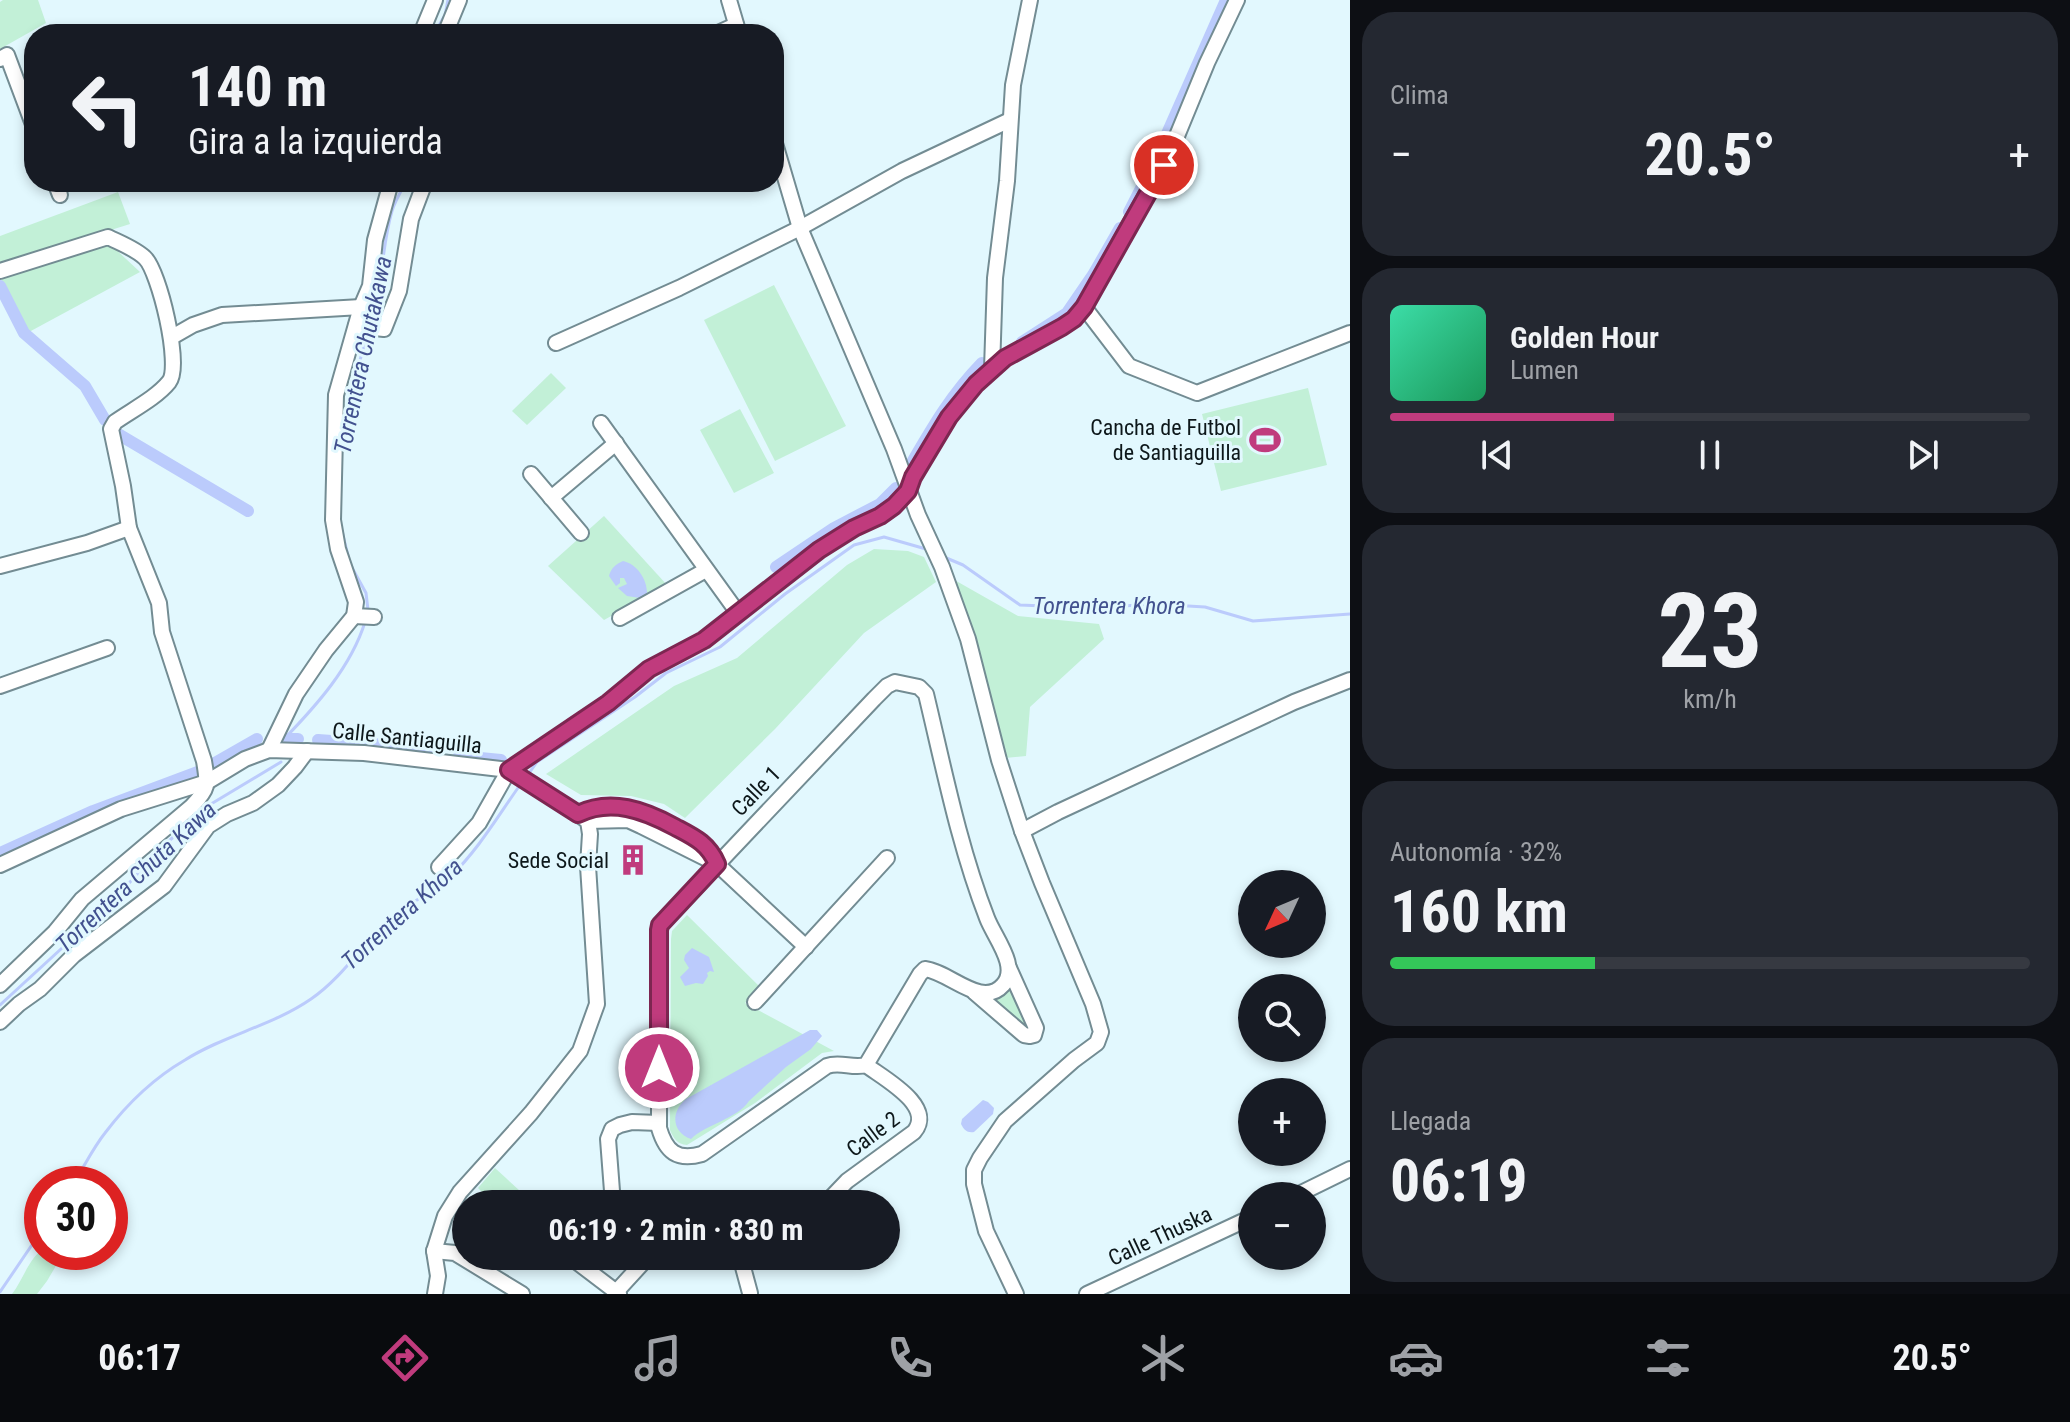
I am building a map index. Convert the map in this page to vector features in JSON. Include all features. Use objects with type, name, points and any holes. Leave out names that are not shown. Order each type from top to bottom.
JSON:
[{"type":"street","points":[[425,24],[435,0]]},
{"type":"street","points":[[449,24],[459,0]]},
{"type":"street","points":[[729,0],[736,24]]},
{"type":"street","points":[[992,369],[995,278],[1007,181],[1013,85],[1030,0]]},
{"type":"street","name":"Calle Santiaguilla","points":[[0,865],[121,809],[207,782],[245,759],[275,750],[364,753],[512,772],[608,703],[649,669],[704,640],[819,550],[894,506],[908,491],[913,477],[963,398],[992,369],[1018,350],[1074,319],[1084,307],[1172,148],[1237,0]]},
{"type":"street","points":[[0,59],[7,55],[24,100]]},
{"type":"street","points":[[556,343],[679,288],[800,228],[902,171],[1010,120]]},
{"type":"street","points":[[784,174],[800,228],[894,449],[908,491],[935,548],[968,639],[999,760],[1022,831],[1093,1004],[1101,1032],[1097,1043],[1005,1121],[974,1170],[974,1184],[986,1231],[1016,1294]]},
{"type":"street","points":[[275,750],[296,694],[326,650],[364,616],[338,549],[333,520],[336,395],[370,286],[375,240],[388,192]]},
{"type":"street","points":[[356,326],[384,329],[390,318],[399,291],[411,219],[421,192]]},
{"type":"street","points":[[0,271],[108,237],[147,259],[154,275],[172,337],[171,380],[115,422],[111,429],[129,528],[159,603],[162,632],[204,761],[207,782],[206,792],[192,806],[82,899],[55,932],[0,985]]},
{"type":"street","points":[[172,337],[193,325],[222,315],[361,307]]},
{"type":"street","points":[[1084,307],[1129,366],[1197,393],[1350,333]]},
{"type":"street","points":[[601,423],[738,613]]},
{"type":"street","points":[[551,498],[616,443]]},
{"type":"street","points":[[531,474],[581,533]]},
{"type":"street","points":[[0,566],[87,543],[129,528]]},
{"type":"street","points":[[620,618],[706,570]]},
{"type":"street","points":[[0,686],[107,648]]},
{"type":"street","points":[[1022,831],[1294,702],[1350,680]]},
{"type":"street","name":"Calle 1","points":[[895,682],[919,687],[926,694],[964,853],[1009,968],[1036,1028],[1034,1035],[1024,1035],[974,992],[942,973],[925,969],[866,1065],[835,1063],[827,1066],[702,1154],[678,1156],[662,1140],[659,1123],[660,925],[887,686],[895,682]]},
{"type":"street","points":[[0,1022],[74,955],[164,886],[208,826],[270,791],[295,767],[304,751]]},
{"type":"street","points":[[439,867],[479,823],[512,772],[583,817],[628,820],[679,836],[717,864],[806,947]]},
{"type":"street","points":[[435,1294],[438,1276],[434,1251],[445,1216],[460,1192],[531,1113],[580,1051],[597,1004],[588,866],[590,834],[583,817]]},
{"type":"street","points":[[755,1002],[887,858]]},
{"type":"street","points":[[974,992],[995,992],[1003,986],[1009,968]]},
{"type":"street","name":"Calle 2","points":[[838,1190],[914,1132],[921,1117],[904,1093],[866,1065]]},
{"type":"street","points":[[612,1190],[608,1139],[612,1129],[632,1122],[659,1123]]},
{"type":"street","points":[[1324,1182],[1350,1169]]},
{"type":"street","name":"Calle Thuska","points":[[1087,1294],[1238,1224]]},
{"type":"street","points":[[434,1251],[455,1253],[522,1294]]},
{"type":"street","points":[[587,1270],[615,1291]]},
{"type":"street","points":[[615,1291],[630,1270]]},
{"type":"street","points":[[615,1291],[635,1270]]},
{"type":"street","points":[[744,1270],[750,1293]]},
{"type":"green space","points":[[38,0],[46,23],[24,24],[24,35],[0,49],[0,2]]},
{"type":"green space","points":[[118,192],[130,224],[0,265],[0,236]]},
{"type":"green space","points":[[104,243],[111,245],[140,272],[29,332],[0,277]]},
{"type":"green space","points":[[774,285],[846,426],[775,461],[704,320]]},
{"type":"green space","points":[[551,373],[566,388],[527,425],[512,411]]},
{"type":"green space","name":"Cancha de Futbol de Santiaguilla","points":[[1308,388],[1327,465],[1221,491],[1202,414]]},
{"type":"green space","points":[[740,409],[774,473],[734,493],[700,430]]},
{"type":"green space","points":[[604,516],[667,585],[604,620],[548,566]]},
{"type":"green space","points":[[874,549],[908,551],[924,557],[936,582],[864,633],[775,729],[685,818],[664,804],[631,796],[581,795],[546,774],[674,686],[737,658],[847,565]]},
{"type":"green space","points":[[951,578],[1018,616],[1099,624],[1104,639],[1030,707],[1026,756],[1005,758],[975,633]]},
{"type":"green space","points":[[687,915],[760,987],[745,1003],[834,1051],[822,1053],[755,1103],[687,1145],[676,1140],[670,1130],[671,939],[672,931]]},
{"type":"green space","points":[[1011,979],[1028,1026],[1025,1029],[985,998]]},
{"type":"green space","points":[[495,1168],[519,1190],[480,1190],[478,1188]]},
{"type":"green space","points":[[26,1270],[53,1270],[37,1294],[12,1294]]},
{"type":"water","points":[[623,561],[633,565],[643,578],[647,593],[640,598],[627,596],[618,588],[627,584],[624,578],[620,578],[616,586],[609,576],[614,567]]},
{"type":"water","points":[[692,948],[709,957],[714,972],[707,973],[703,984],[685,986],[680,977],[689,968],[684,960]]},
{"type":"water","points":[[810,1030],[817,1030],[822,1036],[744,1107],[691,1139],[684,1136],[675,1121],[678,1109],[686,1099]]},
{"type":"water","points":[[983,1100],[994,1108],[993,1114],[974,1132],[968,1131],[961,1124],[962,1119]]},
{"type":"waterway","name":"Torrentera Chutakawa","points":[[440,24],[448,0]]},
{"type":"waterway","points":[[1129,212],[1155,161],[1226,0]]},
{"type":"waterway","name":"Torrentera Chutakawa","points":[[371,324],[388,225],[401,192]]},
{"type":"waterway","points":[[1022,342],[1067,313],[1120,228]]},
{"type":"waterway","points":[[0,286],[24,333],[85,386],[105,420]]},
{"type":"waterway","name":"Torrentera Chutakawa","points":[[342,444],[350,397],[368,331]]},
{"type":"waterway","points":[[907,471],[950,401],[982,363]]},
{"type":"waterway","points":[[118,434],[248,511]]},
{"type":"waterway","points":[[776,567],[834,528],[880,504],[896,488]]},
{"type":"waterway","name":"Torrentera Chutakawa","points":[[342,531],[350,564],[366,593],[368,610]]},
{"type":"waterway","name":"Torrentera Khora","points":[[527,776],[537,762],[666,673],[720,647],[785,594],[854,545],[884,537],[926,549]]},
{"type":"waterway","name":"Torrentera Khora","points":[[944,557],[963,565],[1020,605],[1092,608],[1154,604],[1205,607],[1253,621],[1350,614]]},
{"type":"waterway","name":"Torrentera Chutakawa","points":[[284,739],[342,670],[365,622]]},
{"type":"waterway","points":[[215,763],[257,739]]},
{"type":"waterway","name":"Torrentera Chutakawa","points":[[274,739],[298,739]]},
{"type":"waterway","points":[[318,740],[386,745],[438,754]]},
{"type":"waterway","points":[[459,756],[501,760]]},
{"type":"waterway","name":"Torrentera Chuta Kawa","points":[[0,1005],[110,904],[162,847],[211,804],[281,762]]},
{"type":"waterway","points":[[0,853],[93,811],[200,771]]},
{"type":"waterway","name":"Torrentera Khora","points":[[84,1166],[122,1112],[163,1075],[200,1051],[280,1016],[321,991],[390,919],[443,883],[461,866],[520,785]]},
{"type":"waterway","name":"Torrentera Khora","points":[[0,1292],[24,1257]]},
{"type":"place","name":"Cancha de Futbol de Santiaguilla","points":[[1265,440]]},
{"type":"place","name":"Sede Social","points":[[633,860]]},
{"type":"route","points":[[659,1068],[660,925],[717,864],[712,852],[695,837],[640,810],[606,806],[578,814],[509,770],[608,703],[649,669],[704,640],[819,550],[894,506],[908,491],[913,477],[949,417],[976,384],[1005,358],[1062,327],[1084,307],[1164,165]]}]
